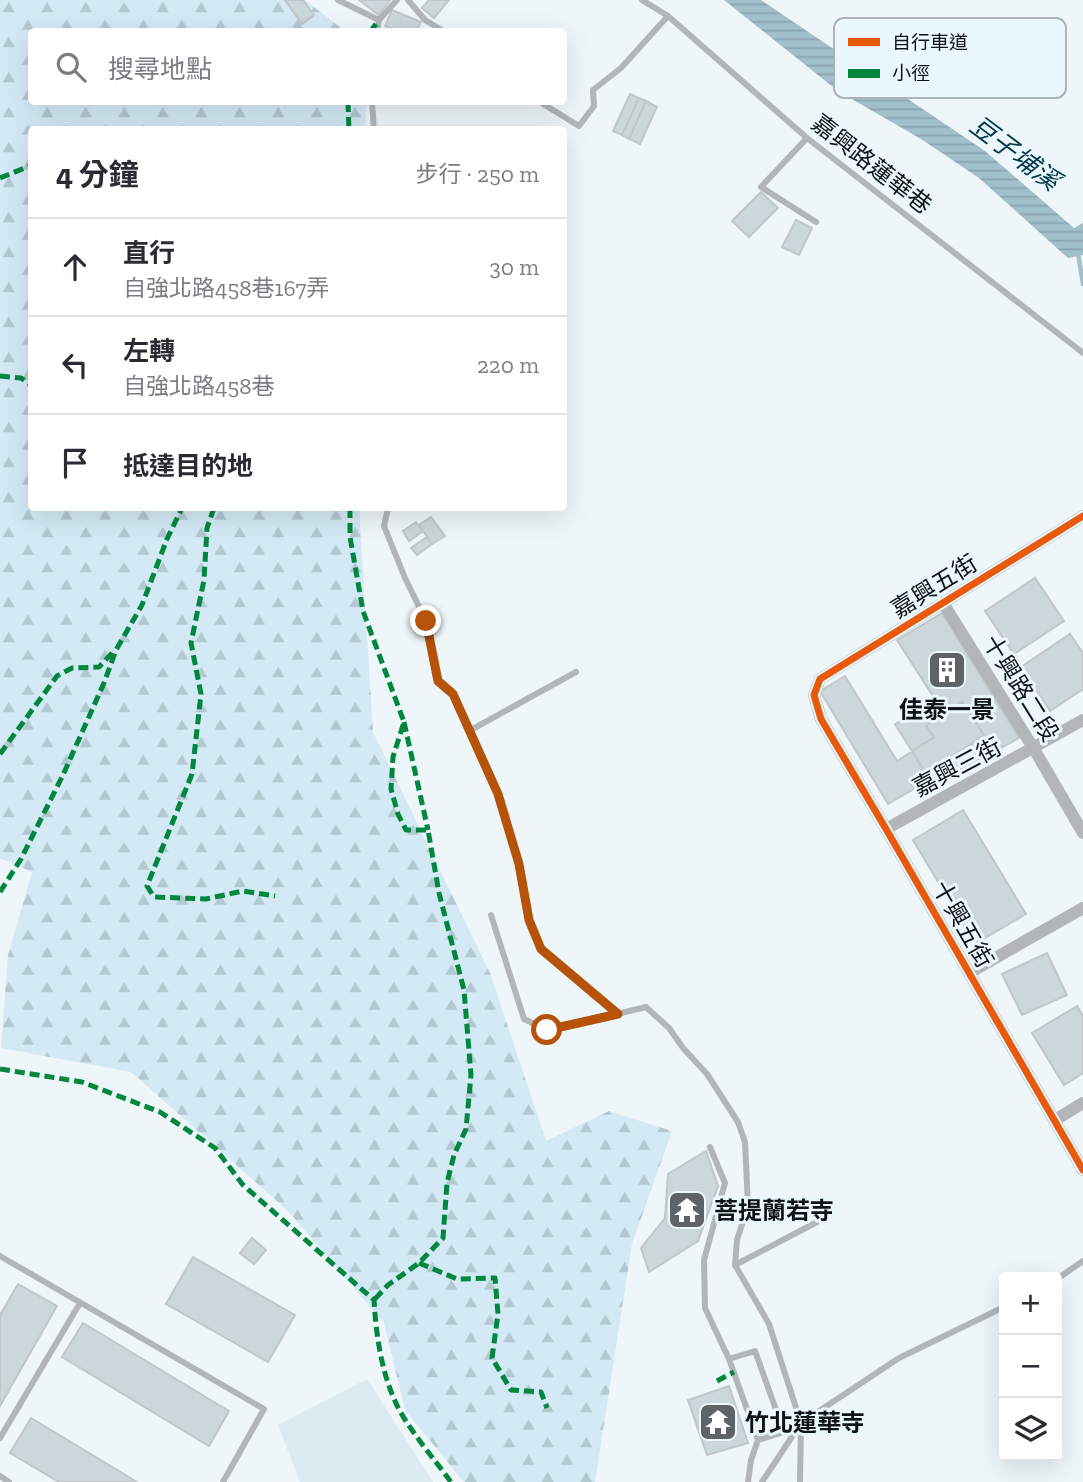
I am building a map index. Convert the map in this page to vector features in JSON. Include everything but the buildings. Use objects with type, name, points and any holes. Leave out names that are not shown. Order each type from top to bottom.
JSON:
[{"type":"street","name":"嘉興五街","points":[[814,695],[820,679],[1083,516]]},
{"type":"street","name":"十興路二段","points":[[943,603],[1083,833]]},
{"type":"street","name":"十興五街","points":[[814,695],[821,719],[1083,1170]]},
{"type":"street","name":"嘉興三街","points":[[887,829],[1083,720]]},
{"type":"street","points":[[969,973],[1083,908]]},
{"type":"street","points":[[1055,1120],[1083,1103]]},
{"type":"lane","points":[[338,0],[379,20]]},
{"type":"lane","points":[[378,28],[379,20],[397,0]]},
{"type":"lane","points":[[408,0],[425,20],[438,28]]},
{"type":"lane","name":"嘉興路蓮華巷","points":[[642,0],[668,16],[807,138],[1083,353]]},
{"type":"lane","points":[[545,105],[579,126],[594,106],[593,89],[621,68],[668,16]]},
{"type":"lane","points":[[372,105],[374,126]]},
{"type":"lane","points":[[807,138],[761,187],[816,222]]},
{"type":"lane","points":[[387,511],[384,526],[405,579],[426,621],[438,681],[453,694],[498,794],[519,864],[529,920],[541,949],[618,1014]]},
{"type":"lane","points":[[469,731],[576,672]]},
{"type":"lane","points":[[491,915],[524,1019],[547,1030],[646,1007],[669,1028],[707,1074],[738,1122],[745,1142],[748,1206],[737,1240],[735,1265],[769,1324],[801,1423],[800,1482]]},
{"type":"lane","points":[[710,1147],[725,1183],[704,1260],[705,1308],[729,1359],[758,1440],[751,1460],[748,1482]]},
{"type":"lane","points":[[735,1265],[819,1221]]},
{"type":"lane","points":[[0,1256],[264,1409],[223,1482]]},
{"type":"lane","points":[[1062,1276],[1083,1261]]},
{"type":"lane","points":[[0,1438],[80,1303]]},
{"type":"lane","points":[[762,1482],[801,1423],[899,1357],[999,1309]]},
{"type":"lane","points":[[729,1359],[755,1351],[780,1420],[784,1432],[758,1440]]},
{"type":"lane","points":[[0,1476],[9,1482]]},
{"type":"shaded area","name":"豆子埔溪","points":[[724,0],[761,0],[834,49],[834,88]]},
{"type":"shaded area","name":"豆子埔溪","points":[[850,98],[906,98],[985,151],[1074,228],[1083,223],[1083,255],[1068,258],[979,178],[921,139]]},
{"type":"shaded area","points":[[367,1379],[433,1482],[300,1482],[278,1425]]},
{"type":"green space","points":[[0,0],[305,0],[341,28],[28,28],[28,105],[366,105],[365,126],[28,126],[28,511],[359,511],[373,732],[490,973],[546,1141],[609,1111],[672,1131],[632,1244],[595,1482],[464,1482],[405,1410],[384,1323],[287,1210],[131,1072],[1,1048],[8,955],[32,872],[0,858]]},
{"type":"waterway","points":[[1078,253],[1083,284]]},
{"type":"marked path","points":[[373,28],[379,20]]},
{"type":"marked path","points":[[348,105],[349,126]]},
{"type":"marked path","points":[[0,178],[28,167]]},
{"type":"marked path","points":[[0,376],[21,378],[28,383]]},
{"type":"marked path","points":[[0,892],[21,859],[63,775],[116,650],[142,605],[181,511]]},
{"type":"marked path","points":[[213,511],[207,528],[204,580],[191,643],[201,694],[192,774],[147,886],[154,897],[206,899],[243,891],[275,896]]},
{"type":"marked path","points":[[350,511],[350,537],[363,611],[404,722],[393,757],[391,789],[406,830],[428,830],[439,893],[464,990],[471,1075],[466,1129],[454,1155],[447,1183],[443,1238],[419,1263],[388,1285],[374,1300]]},
{"type":"marked path","points":[[0,754],[57,676],[72,668],[99,667],[113,652]]},
{"type":"marked path","points":[[404,722],[428,830]]},
{"type":"marked path","points":[[0,1069],[82,1082],[160,1112],[215,1148],[243,1185],[374,1300],[380,1352],[395,1401],[413,1431],[451,1482]]},
{"type":"marked path","points":[[419,1263],[457,1279],[495,1278],[498,1314],[492,1358],[511,1390],[541,1392],[547,1408]]},
{"type":"marked path","points":[[717,1381],[734,1372]]},
{"type":"cycle path","points":[[1083,516],[820,679],[814,695],[821,719],[1083,1170]]},
{"type":"place","name":"佳泰一景","points":[[947,670]]},
{"type":"place","name":"菩提蘭若寺","points":[[687,1210]]},
{"type":"place","name":"竹北蓮華寺","points":[[718,1422]]},
{"type":"route","points":[[426,621],[438,681],[453,694],[498,794],[519,864],[529,920],[541,949],[618,1014],[547,1030]]}]
